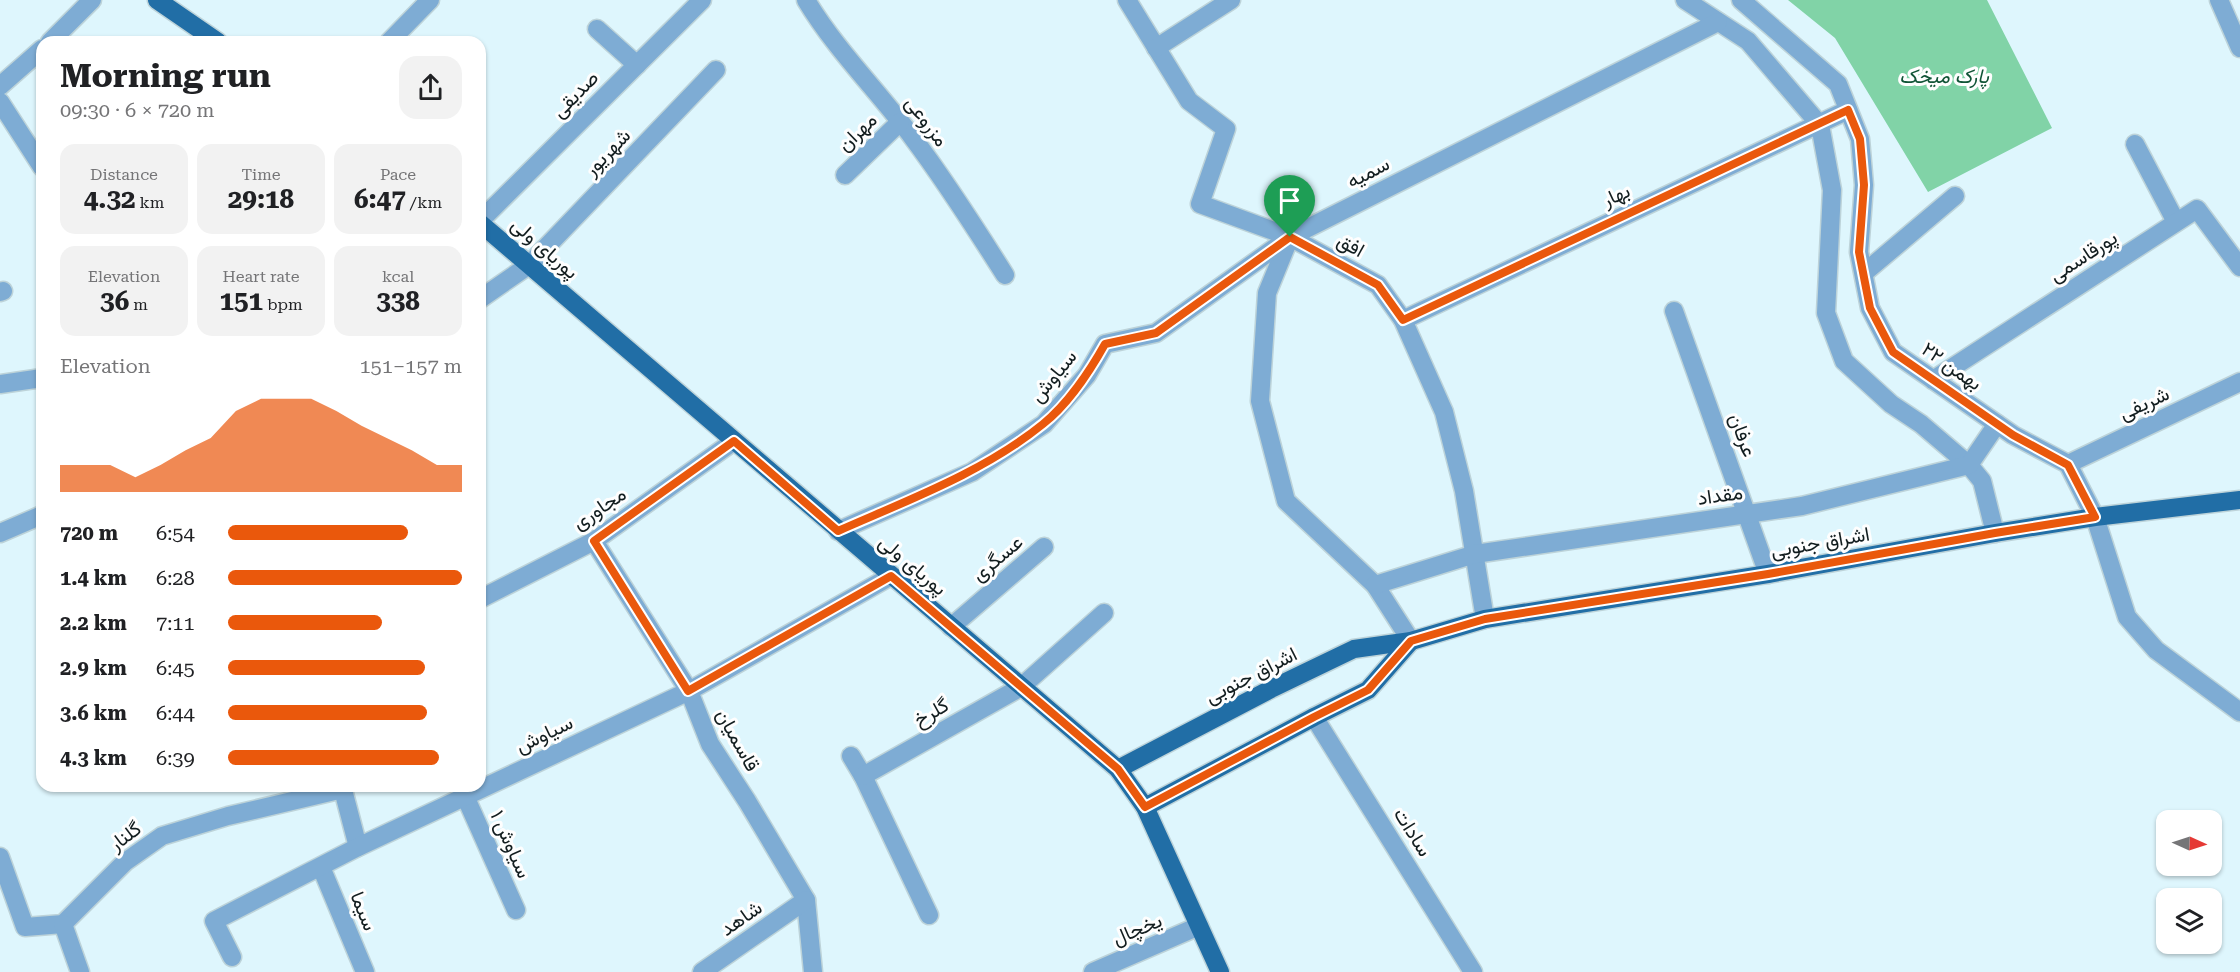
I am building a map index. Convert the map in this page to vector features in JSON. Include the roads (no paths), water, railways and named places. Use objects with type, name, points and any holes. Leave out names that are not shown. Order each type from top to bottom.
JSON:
[{"type":"main road","points":[[158,0],[209,36]]},
{"type":"main road","name":"پوریای ولی","points":[[486,227],[1118,769],[1145,807],[1220,972]]},
{"type":"main road","name":"اشراق جنوبی","points":[[1118,769],[1270,689],[1354,649],[1411,641],[1485,619],[1768,574],[1995,533],[2095,517],[2240,500]]},
{"type":"main road","points":[[1145,807],[1368,690],[1411,641]]},
{"type":"street","points":[[56,36],[92,0]]},
{"type":"street","points":[[395,36],[430,0]]},
{"type":"street","name":"صدیقی","points":[[486,216],[702,0]]},
{"type":"street","name":"مزروعی","points":[[806,0],[823,29],[900,122],[977,231],[1005,275]]},
{"type":"street","name":"افق","points":[[1127,0],[1189,101],[1226,129],[1200,204],[1290,237],[1378,285],[1403,320],[1444,412],[1464,491],[1485,619]]},
{"type":"street","points":[[1156,48],[1231,0]]},
{"type":"street","points":[[1685,0],[1748,41],[1820,125],[1832,190],[1826,313],[1844,361],[1891,404],[1921,424],[1969,465],[1982,481],[1995,533]]},
{"type":"street","name":"۲۲ بهمن","points":[[1741,0],[1838,84],[1860,139],[1864,185],[1859,252],[1870,308],[1893,352],[1997,424],[2068,465]]},
{"type":"street","points":[[2219,0],[2240,48]]},
{"type":"street","name":"سمیه","points":[[1290,237],[1718,22]]},
{"type":"street","points":[[597,29],[637,65]]},
{"type":"street","points":[[0,86],[36,54]]},
{"type":"street","name":"شهریور","points":[[486,295],[529,265],[716,70]]},
{"type":"street","points":[[0,102],[36,158]]},
{"type":"street","name":"بهار","points":[[1403,320],[1848,110]]},
{"type":"street","name":"مهران","points":[[845,175],[900,122]]},
{"type":"street","points":[[2135,144],[2176,222]]},
{"type":"street","points":[[1864,273],[1955,196]]},
{"type":"street","name":"پورقاسمی","points":[[1933,380],[2197,209],[2240,267]]},
{"type":"street","points":[[1290,237],[1268,292],[1260,402],[1286,501],[1375,585],[1411,641]]},
{"type":"street","name":"سیاوش","points":[[838,531],[972,472],[1044,424],[1087,375],[1105,344],[1156,333],[1290,237]]},
{"type":"street","name":"عرفان","points":[[1674,311],[1768,574]]},
{"type":"street","points":[[0,384],[36,379]]},
{"type":"street","name":"شریفی","points":[[2068,465],[2240,382]]},
{"type":"street","points":[[1969,465],[1997,424]]},
{"type":"street","name":"مجاوری","points":[[486,597],[594,541],[734,441]]},
{"type":"street","name":"مقداد","points":[[1375,585],[1474,554],[1802,506],[1969,465]]},
{"type":"street","points":[[2068,465],[2095,517],[2127,617],[2156,650],[2240,712]]},
{"type":"street","points":[[0,534],[36,518]]},
{"type":"street","name":"قاسمیان","points":[[594,541],[688,691],[710,744],[806,900],[813,972]]},
{"type":"street","name":"عسگری","points":[[951,627],[1044,547]]},
{"type":"street","name":"سیاوش","points":[[486,786],[688,691],[891,576]]},
{"type":"street","name":"گلرخ","points":[[863,776],[1021,687],[1104,612]]},
{"type":"street","name":"سادات","points":[[1314,717],[1473,972]]},
{"type":"street","points":[[851,756],[863,776],[929,915]]},
{"type":"street","name":"گلنار","points":[[63,924],[125,862],[162,836],[228,816],[326,792]]},
{"type":"street","points":[[343,792],[358,847]]},
{"type":"street","name":"سیاوش","points":[[232,957],[214,921],[358,847],[473,792]]},
{"type":"street","name":"سیاوش ۱","points":[[465,796],[516,910]]},
{"type":"street","points":[[0,857],[25,927],[63,924],[80,972]]},
{"type":"street","name":"سیما","points":[[321,867],[364,972]]},
{"type":"street","name":"شاهد","points":[[702,972],[806,900]]},
{"type":"street","name":"یخچال","points":[[1093,972],[1199,926]]},
{"type":"park label","name":"پارک میخک","points":[[1944,76]]}]
